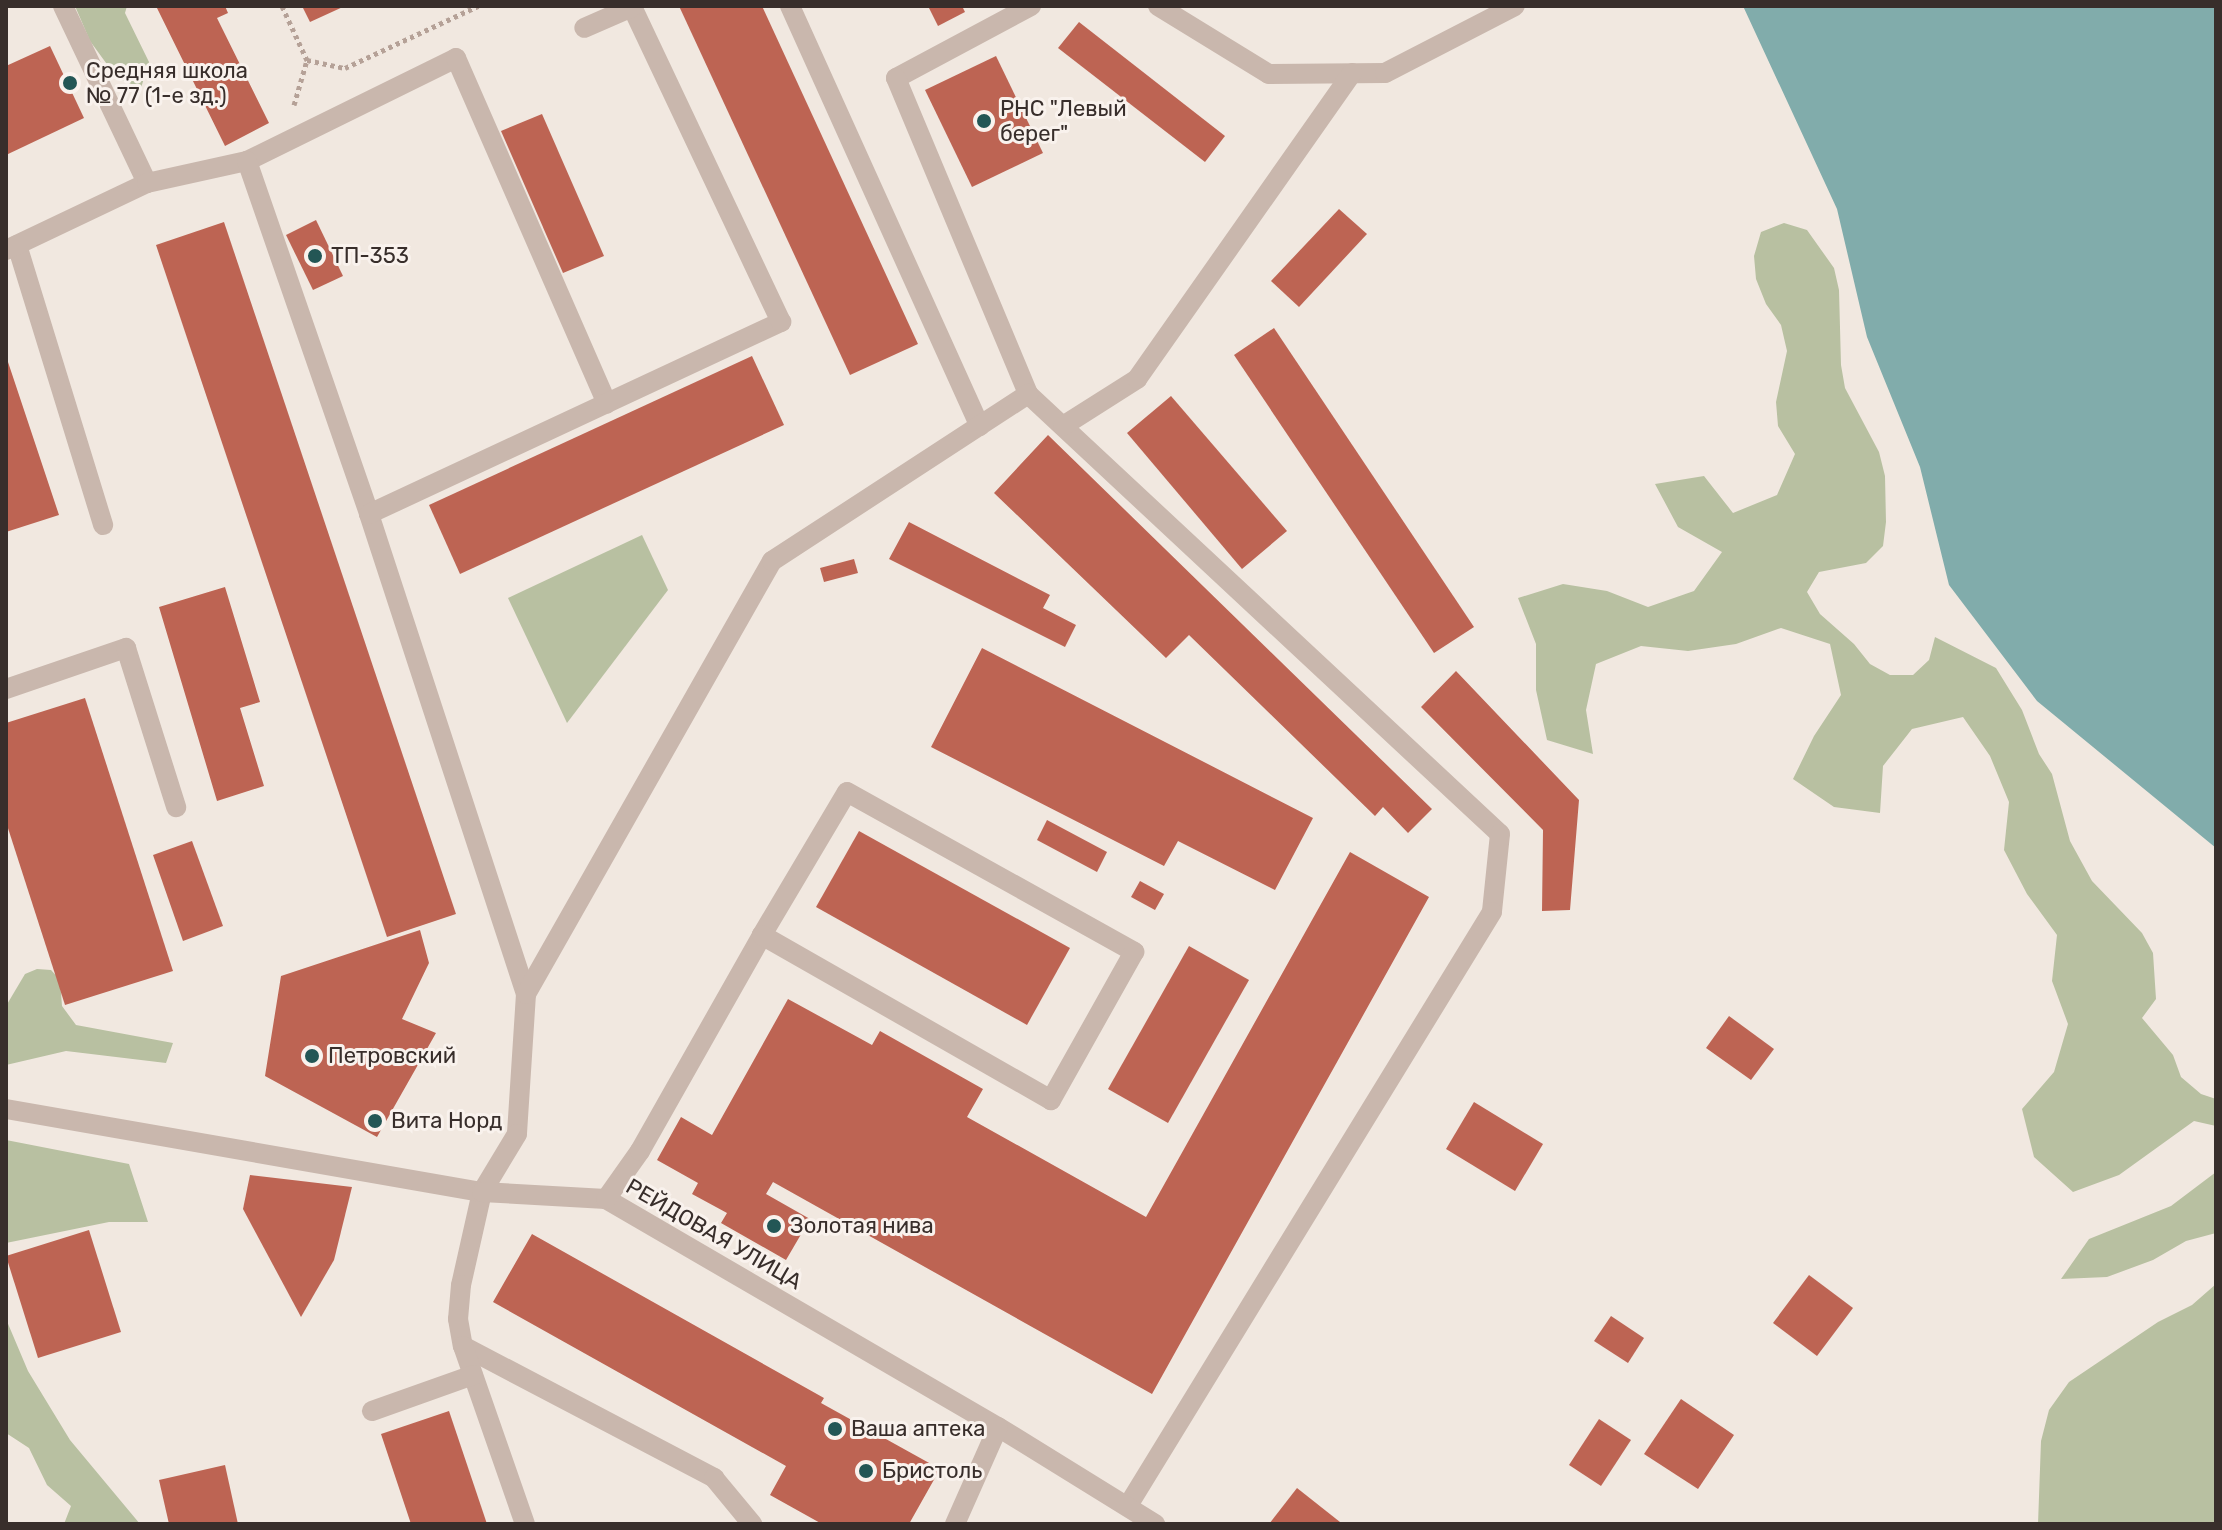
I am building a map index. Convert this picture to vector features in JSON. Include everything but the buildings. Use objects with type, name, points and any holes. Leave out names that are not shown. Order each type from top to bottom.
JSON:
[{"type":"street","points":[[63,6],[147,183]]},
{"type":"street","points":[[790,6],[980,426]]},
{"type":"street","points":[[1031,6],[896,78],[1028,394],[1500,834],[1492,912],[1129,1504]]},
{"type":"street","points":[[1158,6],[1269,74],[1385,73],[1515,6]]},
{"type":"street","points":[[369,514],[781,322],[632,7],[584,28]]},
{"type":"street","points":[[103,525],[11,248],[147,183],[247,161],[456,58],[607,403]]},
{"type":"street","points":[[1063,426],[1137,379],[1352,73]]},
{"type":"street","points":[[247,161],[369,514],[526,994],[517,1134],[482,1192],[461,1285],[458,1319],[463,1346],[525,1524]]},
{"type":"street","points":[[526,994],[772,561],[1028,394]]},
{"type":"street","points":[[6,689],[126,648],[176,807]]},
{"type":"street","points":[[606,1199],[640,1151],[762,935],[847,792],[1134,952],[1051,1100],[762,935]]},
{"type":"street","name":"РЕЙДОВАЯ УЛИЦА","points":[[6,1109],[482,1192],[606,1199],[1129,1504],[1155,1524]]},
{"type":"street","points":[[463,1346],[714,1478],[752,1524]]},
{"type":"street","points":[[372,1411],[473,1375]]},
{"type":"street","points":[[955,1524],[998,1427]]},
{"type":"path","points":[[282,6],[307,60],[345,68],[478,6]]},
{"type":"green space","points":[[75,6],[127,6],[125,13],[149,62],[141,88],[117,78],[90,41]]},
{"type":"green space","points":[[1784,223],[1807,230],[1834,268],[1839,290],[1841,365],[1845,388],[1879,452],[1885,476],[1883,546],[1866,563],[1819,572],[1807,592],[1820,614],[1854,644],[1870,664],[1890,675],[1913,675],[1929,660],[1935,637],[1996,668],[2022,710],[2039,754],[2052,774],[2070,841],[2092,881],[2142,933],[2153,953],[2156,999],[2142,1018],[2173,1055],[2181,1077],[2201,1094],[2216,1099],[2216,1126],[2194,1121],[2119,1175],[2073,1192],[2034,1157],[2022,1109],[2054,1072],[2068,1024],[2052,981],[2057,935],[2027,894],[2004,850],[2009,802],[1990,756],[1963,717],[1912,729],[1883,766],[1880,813],[1834,807],[1793,779],[1814,736],[1841,695],[1830,644],[1781,628],[1736,644],[1688,651],[1641,646],[1596,664],[1586,710],[1593,754],[1547,740],[1536,690],[1536,644],[1518,598],[1563,584],[1607,591],[1648,607],[1694,591],[1722,552],[1678,527],[1655,484],[1704,476],[1733,513],[1777,495],[1795,454],[1778,426],[1776,402],[1787,351],[1781,325],[1766,304],[1756,279],[1754,256],[1761,232]]},
{"type":"green space","points":[[642,535],[668,590],[567,723],[508,598]]},
{"type":"green space","points":[[37,969],[51,970],[60,980],[62,1006],[76,1025],[173,1043],[166,1063],[66,1051],[6,1065],[6,1006],[25,974]]},
{"type":"green space","points":[[6,1140],[129,1164],[148,1222],[109,1222],[6,1243]]},
{"type":"green space","points":[[2216,1172],[2216,1233],[2186,1241],[2153,1260],[2107,1277],[2061,1279],[2089,1239],[2171,1206]]},
{"type":"green space","points":[[2216,1284],[2216,1524],[2038,1524],[2041,1441],[2049,1410],[2069,1382],[2158,1322],[2192,1305]]},
{"type":"green space","points":[[6,1319],[28,1371],[70,1440],[140,1524],[64,1524],[71,1506],[47,1485],[29,1448],[6,1433]]},
{"type":"water","points":[[1743,6],[2216,6],[2216,848],[2037,701],[1949,585],[1920,467],[1867,337],[1837,209]]},
{"type":"place","name":"Средняя школа № 77 (1-е зд.)","points":[[70,83]]},
{"type":"place","name":"РНС \"Левый берег\"","points":[[984,121]]},
{"type":"place","name":"ТП-353","points":[[315,256]]},
{"type":"place","name":"Петровский","points":[[312,1056]]},
{"type":"place","name":"Вита Норд","points":[[375,1121]]},
{"type":"place","name":"Золотая нива","points":[[774,1226]]},
{"type":"place","name":"Ваша аптека","points":[[835,1429]]},
{"type":"place","name":"Бристоль","points":[[866,1471]]}]
